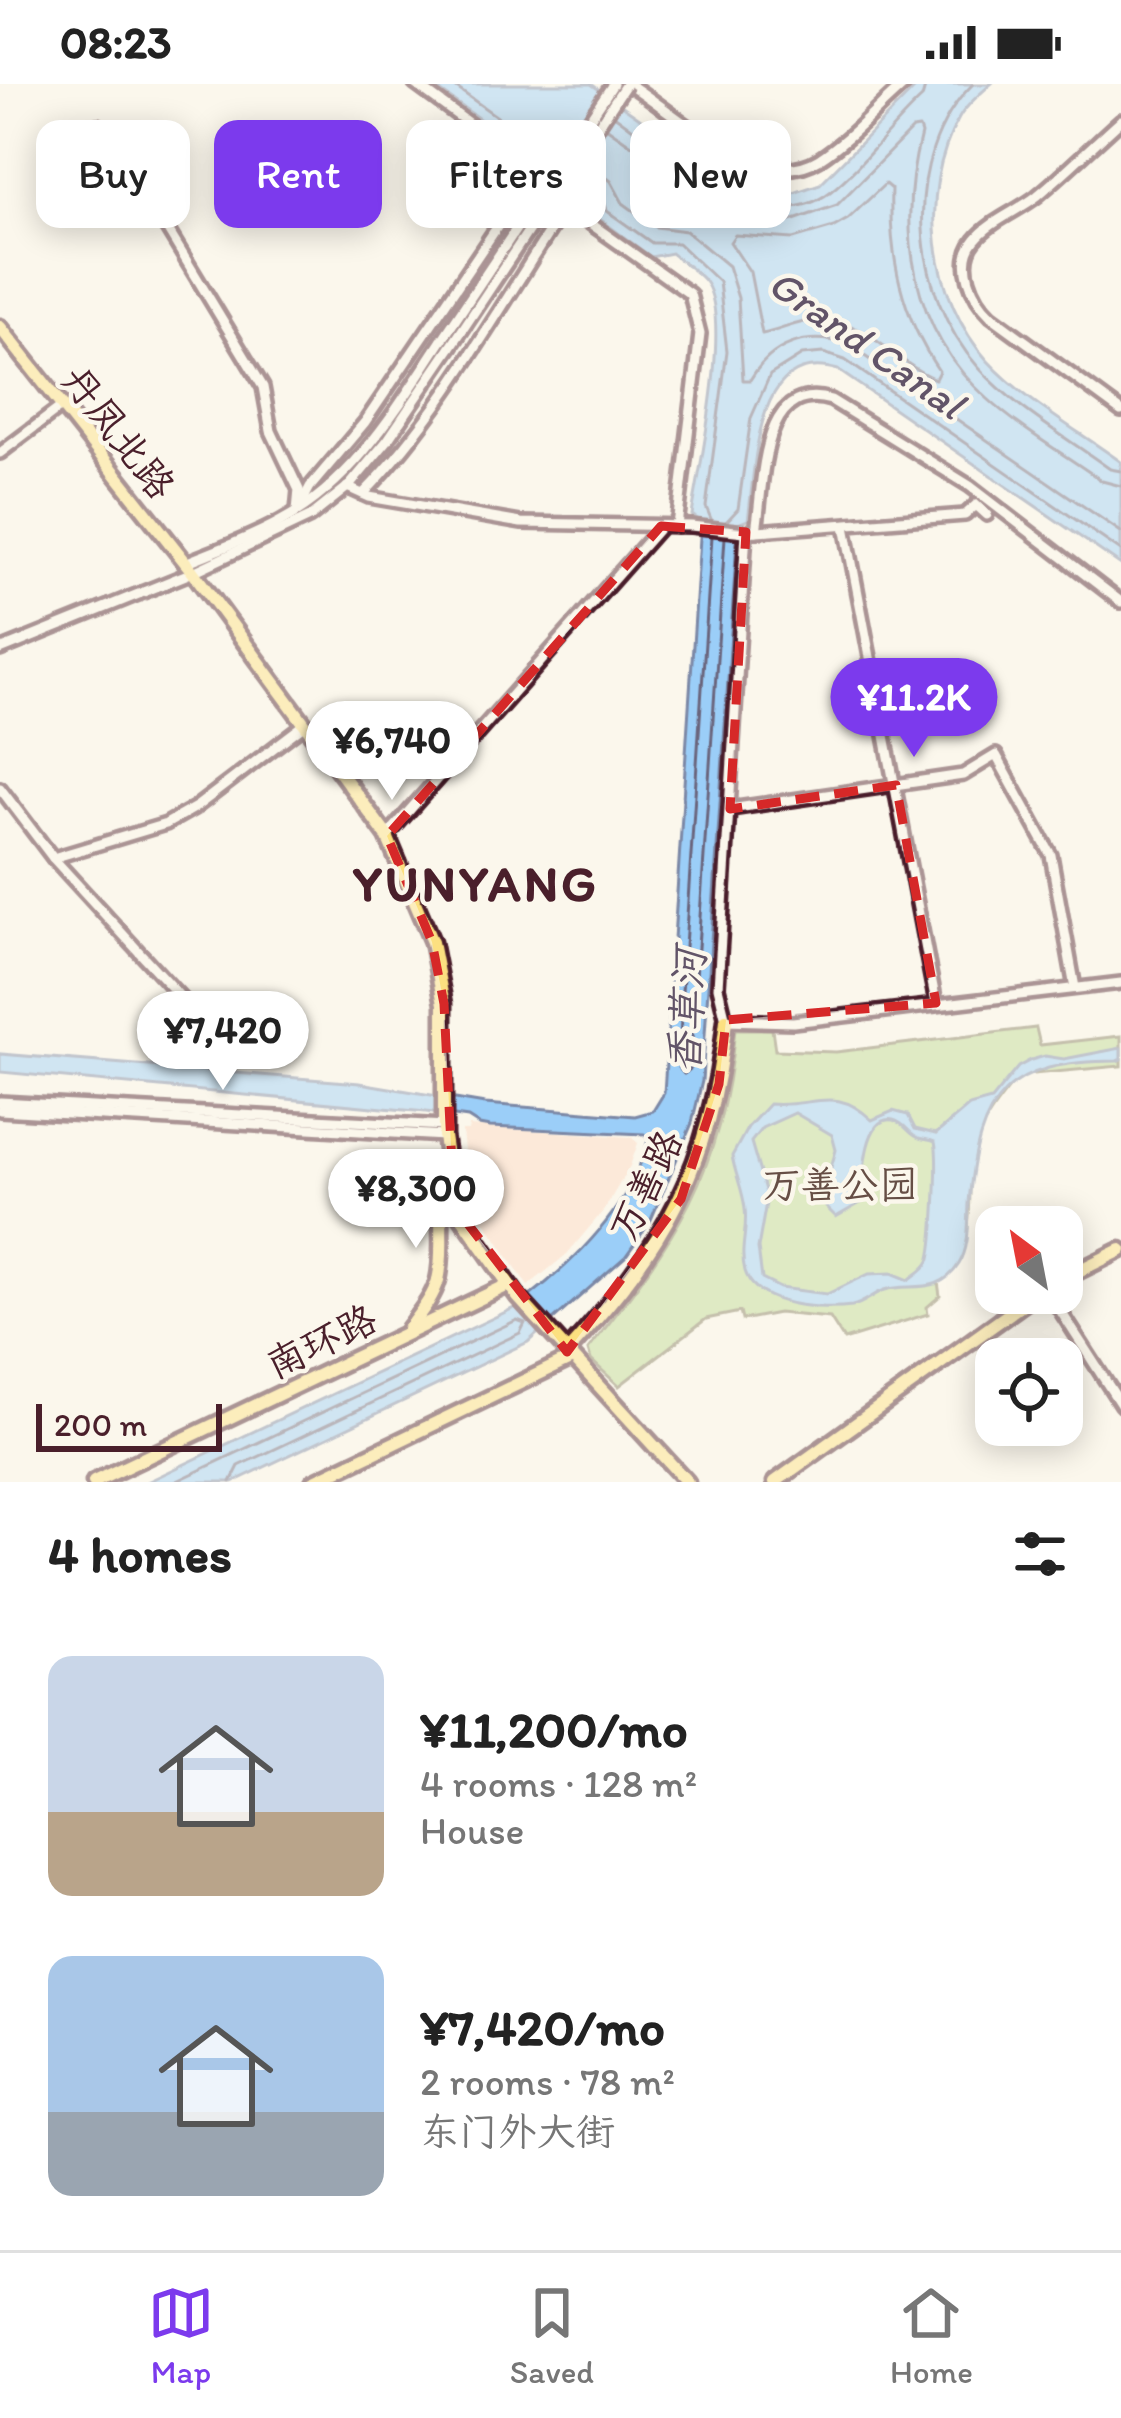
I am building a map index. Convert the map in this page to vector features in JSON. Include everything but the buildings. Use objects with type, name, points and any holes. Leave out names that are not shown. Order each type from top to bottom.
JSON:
[{"type":"main road","name":"丹凤北路","points":[[0,327],[189,567],[387,836],[432,942],[444,1004],[449,1184]]},
{"type":"main road","name":"万善路","points":[[313,1482],[569,1355],[660,1240],[681,1199],[719,1084],[726,1021]]},
{"type":"main road","points":[[449,1184],[454,1205],[508,1285],[686,1482]]},
{"type":"main road","points":[[404,1334],[428,1302],[438,1278],[441,1202],[449,1184]]},
{"type":"main road","points":[[1083,1269],[1121,1250]]},
{"type":"main road","name":"南环路","points":[[96,1482],[508,1285]]},
{"type":"main road","points":[[775,1482],[1009,1314]]},
{"type":"street","points":[[415,84],[464,120]]},
{"type":"street","points":[[0,650],[310,517],[347,487],[387,441],[614,84]]},
{"type":"street","points":[[189,567],[297,511],[370,446],[627,84],[728,152],[768,170],[790,171],[821,158],[905,84]]},
{"type":"street","points":[[1121,120],[1038,195],[974,240],[968,276],[976,301],[991,316],[1121,411]]},
{"type":"street","points":[[167,228],[263,387],[271,431],[299,490],[297,511]]},
{"type":"street","points":[[297,511],[365,422],[496,228]]},
{"type":"street","points":[[363,494],[424,419],[551,228]]},
{"type":"street","points":[[600,228],[690,294],[697,312],[700,334],[677,526]]},
{"type":"street","points":[[1121,602],[970,486],[831,400],[817,395],[795,400],[776,417],[749,531],[718,987],[726,1021],[794,1022],[1121,983]]},
{"type":"street","points":[[0,453],[61,407]]},
{"type":"street","points":[[299,490],[352,465]]},
{"type":"street","points":[[347,487],[521,524],[749,531],[964,515],[976,505],[987,515]]},
{"type":"street","points":[[387,836],[661,526]]},
{"type":"street","points":[[845,526],[936,1003]]},
{"type":"street","points":[[53,858],[166,824],[196,807],[304,724]]},
{"type":"street","points":[[730,809],[963,775],[996,755],[1052,856],[1075,988]]},
{"type":"street","points":[[0,788],[53,858],[208,1027],[214,1056]]},
{"type":"street","points":[[0,1106],[444,1126]]},
{"type":"street","points":[[1062,1314],[1121,1405]]},
{"type":"highlighted area","points":[[661,526],[746,532],[730,809],[896,785],[936,1003],[726,1020],[719,1084],[681,1199],[567,1352],[454,1206],[444,1004],[432,942],[387,836]]},
{"type":"shaded area","points":[[469,1126],[631,1137],[638,1143],[604,1210],[567,1254],[528,1286],[469,1198],[462,1131]]},
{"type":"green space","name":"万善公园","points":[[1036,1028],[1040,1045],[1121,1036],[1121,1066],[1022,1075],[1003,1095],[977,1139],[972,1158],[962,1252],[938,1282],[940,1296],[927,1307],[928,1314],[844,1340],[830,1318],[778,1313],[742,1320],[740,1312],[706,1319],[619,1386],[591,1360],[588,1350],[647,1273],[690,1202],[719,1125],[735,1029],[772,1029],[775,1050],[836,1052]]},
{"type":"water","points":[[430,84],[591,84],[643,120],[630,120],[630,228],[791,228],[791,194],[820,184],[919,84],[991,84],[959,118],[938,178],[936,244],[943,276],[969,336],[988,361],[1035,402],[1121,462],[1121,565],[838,370],[810,367],[790,375],[764,415],[748,520],[738,524],[702,1081],[692,1123],[650,1222],[625,1257],[528,1342],[233,1482],[147,1482],[514,1308],[576,1256],[612,1214],[648,1140],[644,1134],[490,1127],[468,1118],[426,1112],[0,1072],[0,1054],[360,1083],[485,1104],[635,1116],[653,1111],[664,1093],[701,522],[692,515],[715,361],[713,302],[706,283],[671,253],[651,257],[606,224],[606,120],[481,120]]},
{"type":"water","points":[[1121,1048],[1117,1061],[1049,1068],[1024,1077],[1005,1092],[980,1135],[965,1250],[942,1281],[885,1290],[856,1305],[840,1307],[776,1299],[752,1283],[743,1263],[745,1209],[732,1156],[748,1127],[769,1104],[835,1100],[872,1120],[893,1111],[908,1115],[915,1129],[936,1134],[969,1106],[991,1100],[1018,1067],[1045,1056],[1064,1059]],"holes":[[[795,1113],[832,1135],[836,1150],[825,1188],[826,1207],[836,1217],[862,1202],[870,1138],[883,1121],[897,1121],[917,1137],[935,1142],[931,1253],[925,1267],[909,1280],[892,1273],[869,1274],[827,1294],[780,1288],[762,1279],[758,1248],[767,1197],[751,1142],[762,1128]]]},
{"type":"district","name":"YUNYANG","points":[[476,883]]},
{"type":"water label","name":"Grand Canal","points":[[867,343]]},
{"type":"water label","name":"香草河","points":[[686,1011]]}]
